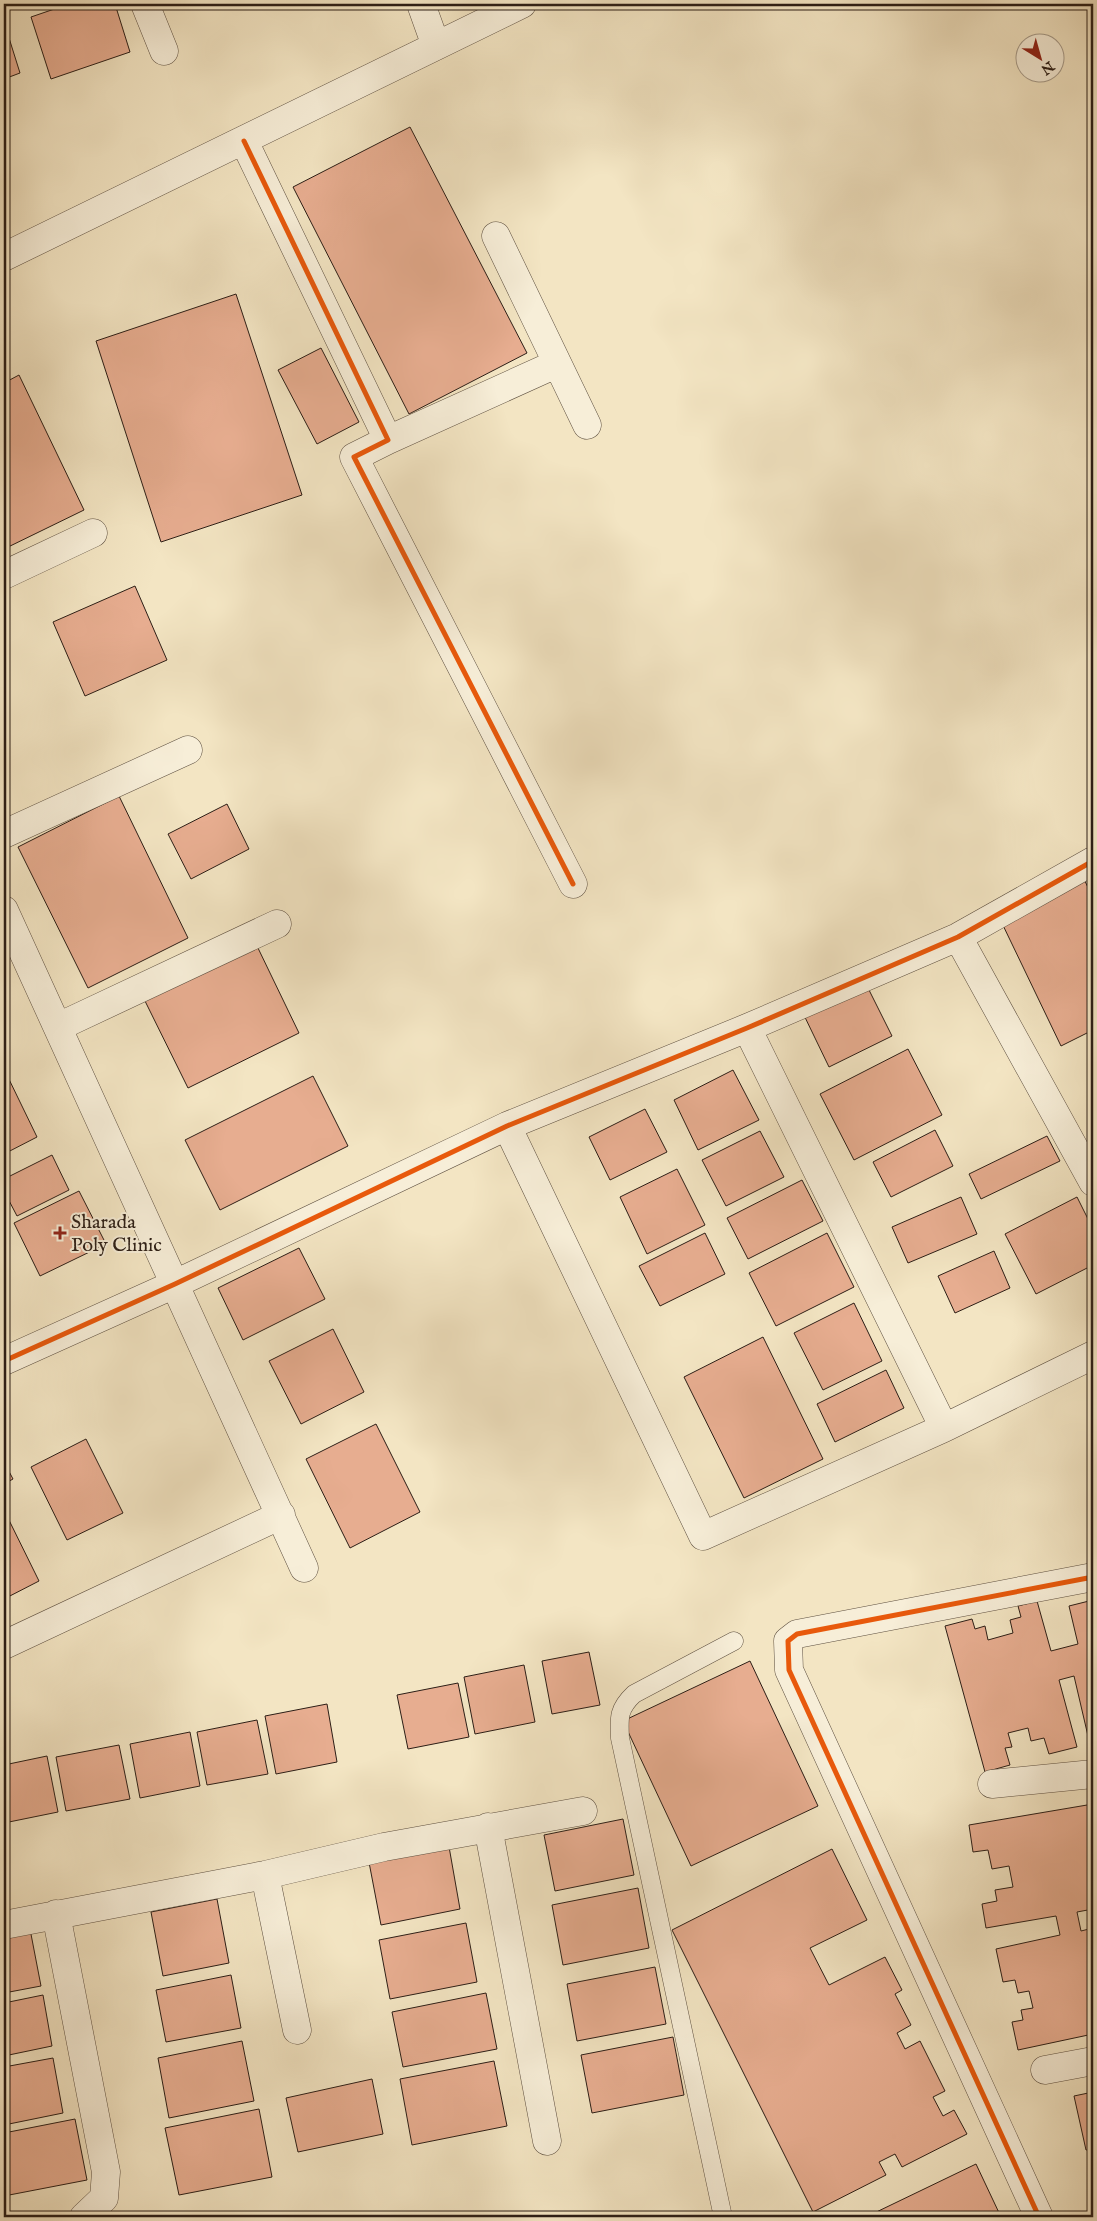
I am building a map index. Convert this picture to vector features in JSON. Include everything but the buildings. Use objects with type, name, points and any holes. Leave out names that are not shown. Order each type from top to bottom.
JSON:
[{"type":"street","points":[[146,4],[164,51]]},
{"type":"street","points":[[421,4],[436,46]]},
{"type":"street","points":[[4,257],[522,4]]},
{"type":"street","points":[[244,141],[388,440]]},
{"type":"street","points":[[496,236],[587,425]]},
{"type":"street","points":[[556,364],[354,457],[572,884]]},
{"type":"street","points":[[4,575],[93,533]]},
{"type":"street","points":[[4,834],[188,750]]},
{"type":"street","points":[[4,1361],[175,1284],[507,1126],[747,1028],[958,937],[1093,861]]},
{"type":"street","points":[[4,910],[304,1568]]},
{"type":"street","points":[[58,1027],[277,924]]},
{"type":"street","points":[[958,937],[1093,1182]]},
{"type":"street","points":[[747,1028],[944,1428]]},
{"type":"street","points":[[507,1126],[703,1536],[944,1428],[1093,1355]]},
{"type":"street","points":[[4,1646],[281,1516]]},
{"type":"street","points":[[1039,2217],[789,1670],[788,1641],[797,1634],[1093,1577]]},
{"type":"street","points":[[992,1784],[1093,1774]]},
{"type":"street","points":[[4,1925],[265,1875],[384,1847],[583,1811]]},
{"type":"street","points":[[488,1827],[548,2141]]},
{"type":"street","points":[[265,1875],[297,2030]]},
{"type":"street","points":[[56,1914],[106,2172],[104,2198],[84,2217]]},
{"type":"street","points":[[1045,2070],[1093,2061]]},
{"type":"lane","points":[[723,2217],[620,1738],[619,1718],[624,1703],[634,1694],[734,1641]]},
{"type":"cycle path","points":[[244,141],[388,440],[354,457],[573,884]]},
{"type":"cycle path","points":[[4,1361],[175,1284],[507,1126],[747,1028],[958,937],[1093,861]]},
{"type":"cycle path","points":[[1039,2217],[789,1670],[788,1641],[797,1634],[1093,1577]]},
{"type":"place","name":"Sharada Poly Clinic","points":[[60,1233]]}]
